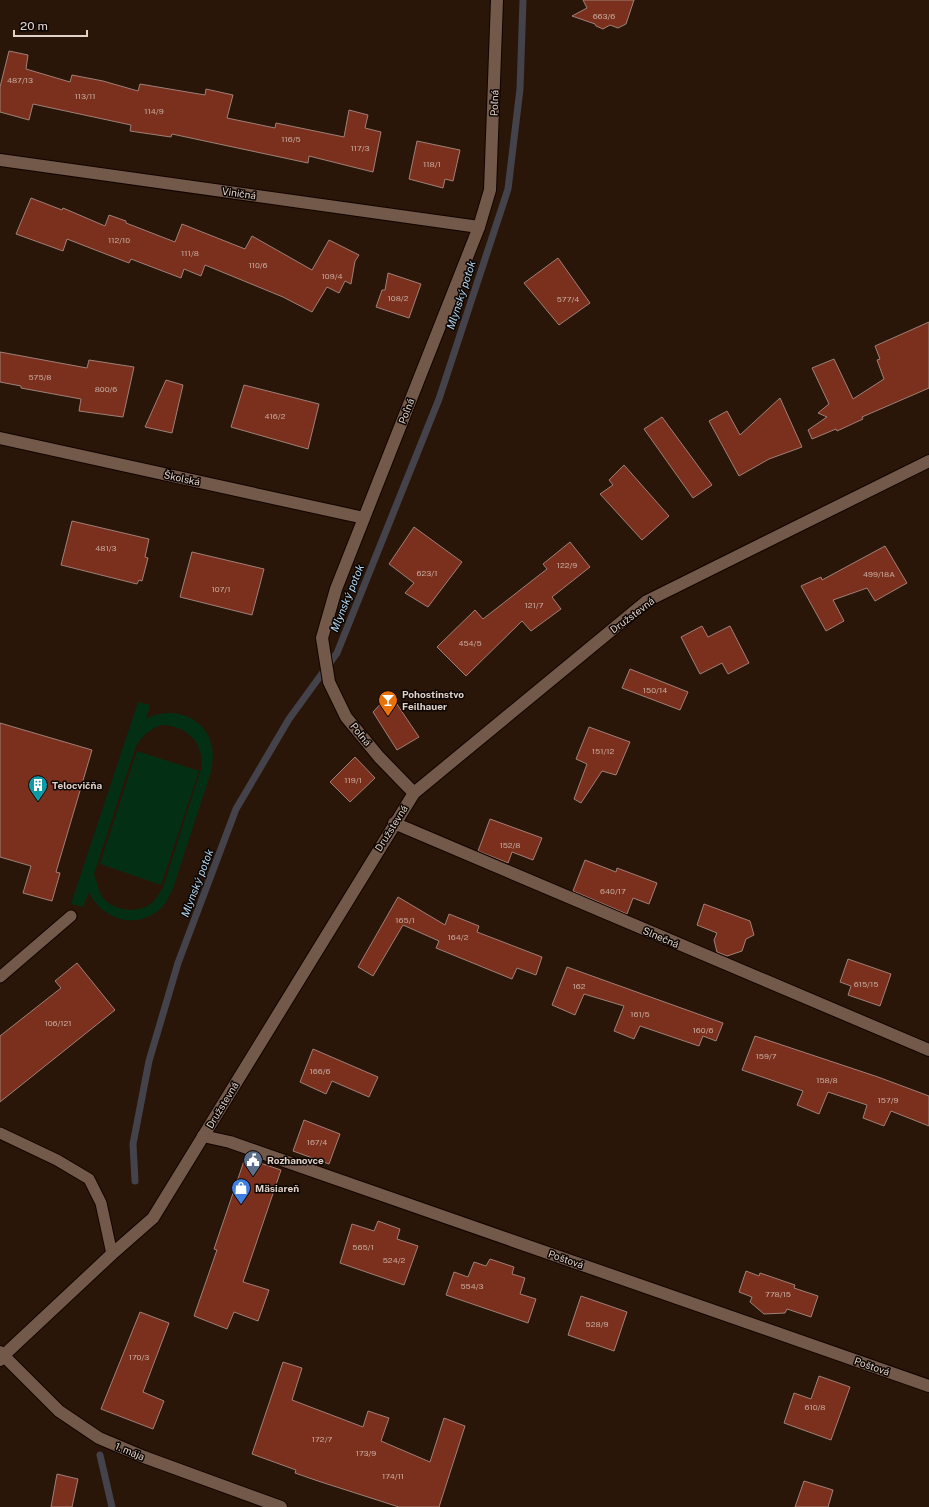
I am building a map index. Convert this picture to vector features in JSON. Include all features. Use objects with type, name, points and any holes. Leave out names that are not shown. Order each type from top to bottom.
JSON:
[{"type":"street","name":"Poľná","points":[[414,793],[379,757],[346,717],[329,682],[322,638],[336,589],[478,227],[496,190],[497,0]]},
{"type":"street","name":"Viničná","points":[[0,160],[478,227]]},
{"type":"street","name":"Školská","points":[[0,438],[364,518]]},
{"type":"street","name":"Družstevná","points":[[1,1355],[153,1218],[394,823],[414,793],[647,601],[929,461]]},
{"type":"street","name":"Slnečná","points":[[394,823],[929,1050]]},
{"type":"street","name":"Poštová","points":[[203,1136],[235,1144],[929,1386]]},
{"type":"street","name":"1. mája","points":[[1,1355],[59,1411],[99,1438],[144,1457],[281,1507]]},
{"type":"lane","points":[[0,977],[71,916]]},
{"type":"lane","points":[[0,1133],[57,1160],[89,1179],[101,1203],[112,1254]]},
{"type":"green space","points":[[138,702],[150,705],[146,719],[166,713],[186,716],[195,721],[203,728],[212,747],[213,757],[211,772],[172,891],[164,904],[158,911],[148,917],[138,920],[128,920],[119,918],[101,909],[89,892],[83,907],[71,904]],"holes":[[[161,725],[168,725],[181,729],[196,742],[201,756],[201,769],[163,888],[152,903],[147,906],[140,909],[126,910],[113,906],[103,898],[94,874],[136,746],[141,739],[153,729]]]},
{"type":"green space","points":[[137,751],[199,771],[161,885],[100,864]]},
{"type":"building","points":[[583,0],[634,0],[626,24],[618,28],[610,25],[603,29],[595,24],[572,16],[587,8]]},
{"type":"building","points":[[9,51],[28,55],[26,69],[70,82],[72,75],[103,81],[138,91],[140,84],[205,95],[206,89],[233,95],[227,118],[275,128],[276,123],[344,137],[349,110],[368,115],[365,128],[381,132],[373,172],[309,156],[308,163],[172,134],[171,137],[130,131],[131,125],[33,104],[29,120],[0,112],[0,87]]},
{"type":"building","points":[[417,141],[460,150],[453,181],[445,179],[443,188],[409,179]]},
{"type":"building","points":[[31,198],[62,210],[63,208],[105,226],[109,215],[175,242],[182,224],[245,249],[252,236],[312,270],[329,240],[359,255],[355,261],[351,284],[345,281],[339,293],[327,287],[312,312],[283,297],[205,265],[201,276],[184,269],[181,278],[131,259],[129,263],[67,239],[63,251],[16,234]]},
{"type":"building","points":[[558,258],[590,303],[559,325],[524,283]]},
{"type":"building","points":[[388,273],[421,284],[409,318],[376,307],[382,290],[385,290]]},
{"type":"building","points":[[929,322],[929,388],[862,417],[863,419],[837,431],[836,429],[812,439],[808,430],[827,417],[818,413],[829,404],[812,368],[834,359],[853,399],[884,379],[877,360],[880,359],[875,346]]},
{"type":"building","points":[[0,352],[87,368],[89,360],[134,367],[123,417],[79,411],[81,399],[21,388],[21,386],[0,382]]},
{"type":"building","points":[[166,380],[183,385],[172,433],[145,427]]},
{"type":"building","points":[[244,385],[319,404],[308,449],[231,427]]},
{"type":"building","points":[[780,398],[802,447],[769,459],[739,476],[709,421],[727,411],[740,435]]},
{"type":"building","points":[[662,417],[712,485],[693,498],[644,429]]},
{"type":"building","points":[[624,465],[669,516],[642,540],[600,494],[613,485],[609,480]]},
{"type":"building","points":[[72,521],[149,539],[145,557],[148,558],[142,581],[139,580],[137,584],[61,565]]},
{"type":"building","points":[[414,527],[462,562],[428,607],[405,593],[414,583],[389,564]]},
{"type":"building","points":[[570,542],[590,567],[552,597],[561,609],[531,631],[522,621],[466,676],[437,647],[475,610],[483,619],[547,569],[543,564]]},
{"type":"building","points":[[885,546],[907,583],[875,601],[867,588],[833,600],[844,621],[826,631],[801,586],[821,577],[822,580]]},
{"type":"building","points":[[192,552],[264,569],[252,615],[180,597]]},
{"type":"building","points":[[702,626],[708,637],[730,626],[749,663],[728,674],[722,663],[700,674],[681,637]]},
{"type":"building","points":[[630,669],[688,692],[680,710],[622,688]]},
{"type":"building","points":[[390,694],[419,737],[397,750],[373,712]]},
{"type":"building","name":"Telocvičňa","points":[[0,723],[92,750],[56,872],[60,873],[52,901],[23,893],[31,866],[0,857]]},
{"type":"building","points":[[589,727],[630,742],[616,775],[602,771],[581,803],[574,799],[587,764],[576,759]]},
{"type":"building","points":[[355,757],[375,778],[350,802],[330,782]]},
{"type":"building","points":[[490,819],[542,838],[533,860],[512,852],[508,863],[478,851]]},
{"type":"building","points":[[585,860],[616,872],[617,868],[657,883],[649,904],[633,898],[627,914],[573,891]]},
{"type":"building","points":[[398,897],[445,925],[449,914],[479,926],[477,932],[542,957],[536,975],[517,968],[512,979],[436,948],[439,941],[403,925],[373,976],[358,967]]},
{"type":"building","points":[[704,904],[750,921],[754,935],[746,939],[742,951],[727,956],[717,952],[714,940],[717,933],[697,925]]},
{"type":"building","points":[[848,959],[891,974],[880,1006],[848,995],[851,986],[840,982]]},
{"type":"building","points":[[77,963],[115,1010],[0,1102],[0,1036],[61,988],[55,981]]},
{"type":"building","points":[[567,967],[723,1023],[716,1041],[703,1036],[699,1046],[640,1026],[634,1039],[614,1031],[624,1006],[584,994],[575,1015],[552,1005]]},
{"type":"building","points":[[755,1036],[878,1077],[929,1096],[929,1126],[891,1111],[884,1126],[863,1118],[867,1105],[828,1092],[819,1114],[797,1105],[803,1091],[742,1070]]},
{"type":"building","points":[[313,1049],[378,1077],[369,1097],[332,1081],[326,1094],[300,1082]]},
{"type":"building","points":[[304,1120],[340,1134],[329,1164],[293,1151]]},
{"type":"building","points":[[245,1158],[281,1170],[243,1282],[269,1290],[258,1321],[234,1312],[227,1329],[194,1316],[217,1250],[214,1249]]},
{"type":"building","points":[[378,1221],[400,1229],[397,1239],[418,1246],[404,1285],[340,1263],[352,1224],[374,1231]]},
{"type":"building","points":[[490,1259],[514,1267],[512,1274],[525,1278],[520,1294],[536,1299],[528,1323],[446,1295],[454,1272],[468,1277],[474,1262],[486,1266]]},
{"type":"building","points":[[746,1271],[759,1276],[760,1273],[795,1285],[794,1288],[818,1296],[811,1317],[787,1309],[785,1313],[764,1314],[750,1302],[752,1297],[739,1292]]},
{"type":"building","points":[[581,1296],[627,1312],[614,1351],[568,1335]]},
{"type":"building","points":[[140,1312],[169,1323],[143,1392],[164,1401],[153,1429],[101,1409]]},
{"type":"building","points":[[283,1362],[302,1368],[292,1400],[363,1427],[368,1411],[389,1418],[381,1441],[430,1462],[444,1418],[465,1426],[439,1507],[399,1507],[295,1473],[296,1470],[252,1454]]},
{"type":"building","points":[[819,1376],[850,1387],[831,1440],[784,1423],[794,1393],[811,1399]]},
{"type":"building","points":[[57,1474],[78,1479],[72,1507],[51,1507]]},
{"type":"building","points":[[804,1481],[833,1490],[828,1507],[795,1507]]},
{"type":"waterway","name":"Mlynský potok","points":[[135,1181],[133,1144],[149,1061],[178,963],[236,809],[289,719],[337,653],[439,399],[508,189],[520,89],[523,0]]},
{"type":"waterway","name":"Mlynský potok","points":[[100,1455],[112,1507]]},
{"type":"place","name":"Pohostinstvo Feilhauer","points":[[388,717]]},
{"type":"place","name":"Telocvičňa","points":[[38,802]]},
{"type":"place","name":"Rozhanovce","points":[[253,1177]]},
{"type":"place","name":"Mäsiareň","points":[[241,1205]]}]
